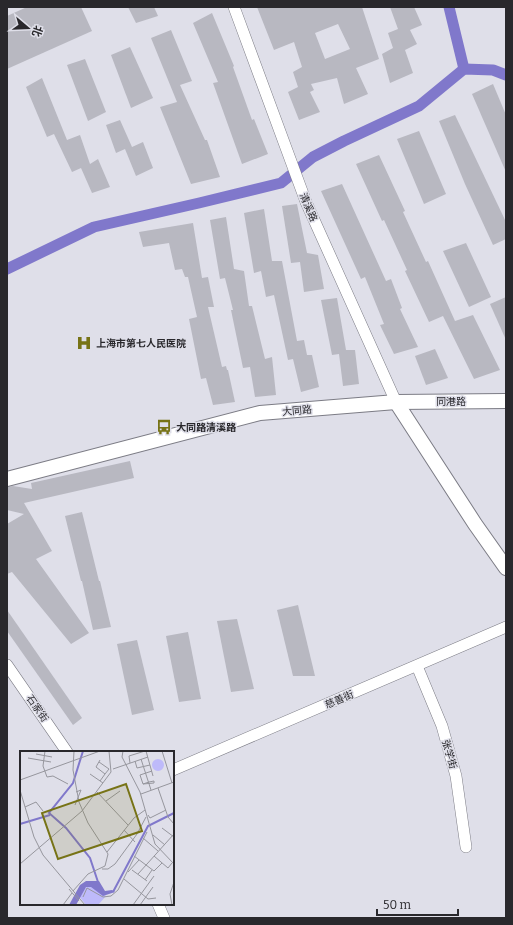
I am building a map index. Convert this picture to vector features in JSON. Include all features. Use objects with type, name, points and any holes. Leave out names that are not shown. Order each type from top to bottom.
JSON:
[{"type":"street","name":"清溪路","points":[[234,7],[306,202],[396,402]]},
{"type":"street","name":"同港路","points":[[396,402],[506,401]]},
{"type":"street","name":"大同路","points":[[7,479],[260,414],[396,402]]},
{"type":"street","points":[[396,402],[475,524],[506,568]]},
{"type":"street","name":"慈善街","points":[[174,770],[506,627]]},
{"type":"street","name":"石家街","points":[[7,665],[66,751]]},
{"type":"street","name":"张学街","points":[[417,666],[442,726],[456,776],[466,847]]},
{"type":"street","points":[[158,905],[164,918]]},
{"type":"building","points":[[27,7],[81,7],[92,31],[7,69],[7,16]]},
{"type":"building","points":[[128,7],[154,7],[158,16],[136,23]]},
{"type":"building","points":[[257,7],[362,7],[379,59],[356,68],[368,94],[344,104],[337,78],[311,84],[314,90],[310,92],[320,112],[299,120],[288,92],[298,87],[293,72],[302,67],[294,42],[274,50]],"holes":[[[338,24],[350,49],[325,59],[315,33]]]},
{"type":"building","points":[[390,7],[414,7],[422,25],[410,30],[417,44],[405,50],[413,73],[390,83],[382,54],[393,48],[388,33],[398,29]]},
{"type":"building","points":[[212,13],[234,66],[233,67],[252,120],[254,119],[268,154],[242,164],[213,83],[218,82],[193,23]]},
{"type":"building","points":[[171,30],[192,81],[180,85],[205,140],[207,140],[220,177],[191,184],[160,107],[177,102],[151,38]]},
{"type":"building","points":[[130,47],[153,98],[131,108],[111,55]]},
{"type":"building","points":[[85,59],[106,112],[88,121],[67,65]]},
{"type":"building","points":[[42,78],[67,140],[80,135],[90,164],[98,159],[110,187],[92,193],[81,168],[72,172],[54,134],[47,137],[26,87]]},
{"type":"building","points":[[493,84],[506,115],[506,172],[472,94]]},
{"type":"building","points":[[455,115],[506,222],[506,239],[493,245],[465,184],[439,121]]},
{"type":"building","points":[[120,120],[132,147],[143,142],[153,168],[136,176],[125,149],[116,153],[106,125]]},
{"type":"building","points":[[419,131],[446,194],[424,204],[397,139]]},
{"type":"building","points":[[379,155],[405,211],[403,212],[426,262],[428,261],[455,321],[473,315],[500,370],[474,379],[443,316],[429,322],[405,271],[407,270],[384,220],[382,221],[356,164]]},
{"type":"building","points":[[342,184],[386,281],[391,279],[402,308],[400,309],[418,347],[394,354],[380,325],[384,324],[365,277],[361,279],[321,191]]},
{"type":"building","points":[[297,204],[307,253],[318,255],[324,289],[304,292],[300,262],[291,263],[282,206]]},
{"type":"building","points":[[264,209],[272,261],[282,261],[297,341],[304,340],[307,355],[312,355],[319,387],[301,392],[293,359],[288,360],[274,295],[266,297],[261,271],[254,273],[244,213]]},
{"type":"building","points":[[226,217],[234,269],[244,271],[249,306],[252,306],[265,359],[272,357],[276,395],[255,397],[250,367],[243,368],[231,310],[233,310],[225,278],[220,279],[210,220]]},
{"type":"building","points":[[193,223],[202,278],[208,277],[214,307],[208,307],[222,367],[226,366],[228,370],[235,402],[213,405],[206,378],[201,379],[189,319],[197,317],[188,277],[185,277],[182,269],[175,270],[169,243],[143,247],[139,232]]},
{"type":"building","points":[[466,243],[491,297],[469,307],[443,251]]},
{"type":"building","points":[[506,297],[506,340],[490,304]]},
{"type":"building","points":[[337,298],[346,350],[355,350],[359,384],[343,386],[339,354],[332,355],[321,300]]},
{"type":"building","points":[[435,349],[448,378],[426,385],[415,356]]},
{"type":"building","points":[[130,461],[134,478],[24,503],[52,551],[36,559],[89,633],[71,644],[12,572],[7,574],[7,524],[24,514],[7,510],[7,487],[13,486],[32,489],[31,483]]},
{"type":"building","points":[[82,512],[111,627],[93,630],[65,516]]},
{"type":"building","points":[[298,605],[315,676],[293,676],[277,610]]},
{"type":"building","points":[[7,610],[82,718],[73,725],[7,631]]},
{"type":"building","points":[[237,619],[254,689],[231,692],[217,621]]},
{"type":"building","points":[[188,632],[201,699],[179,702],[166,636]]},
{"type":"building","points":[[137,640],[154,710],[132,715],[117,644]]},
{"type":"waterway","points":[[449,7],[464,69]]},
{"type":"waterway","points":[[7,269],[94,227],[281,183],[313,157],[419,106],[464,69],[493,70],[506,75]]},
{"type":"place","name":"上海市第七人民医院","points":[[84,343]]},
{"type":"place","name":"大同路清溪路","points":[[164,427]]}]
